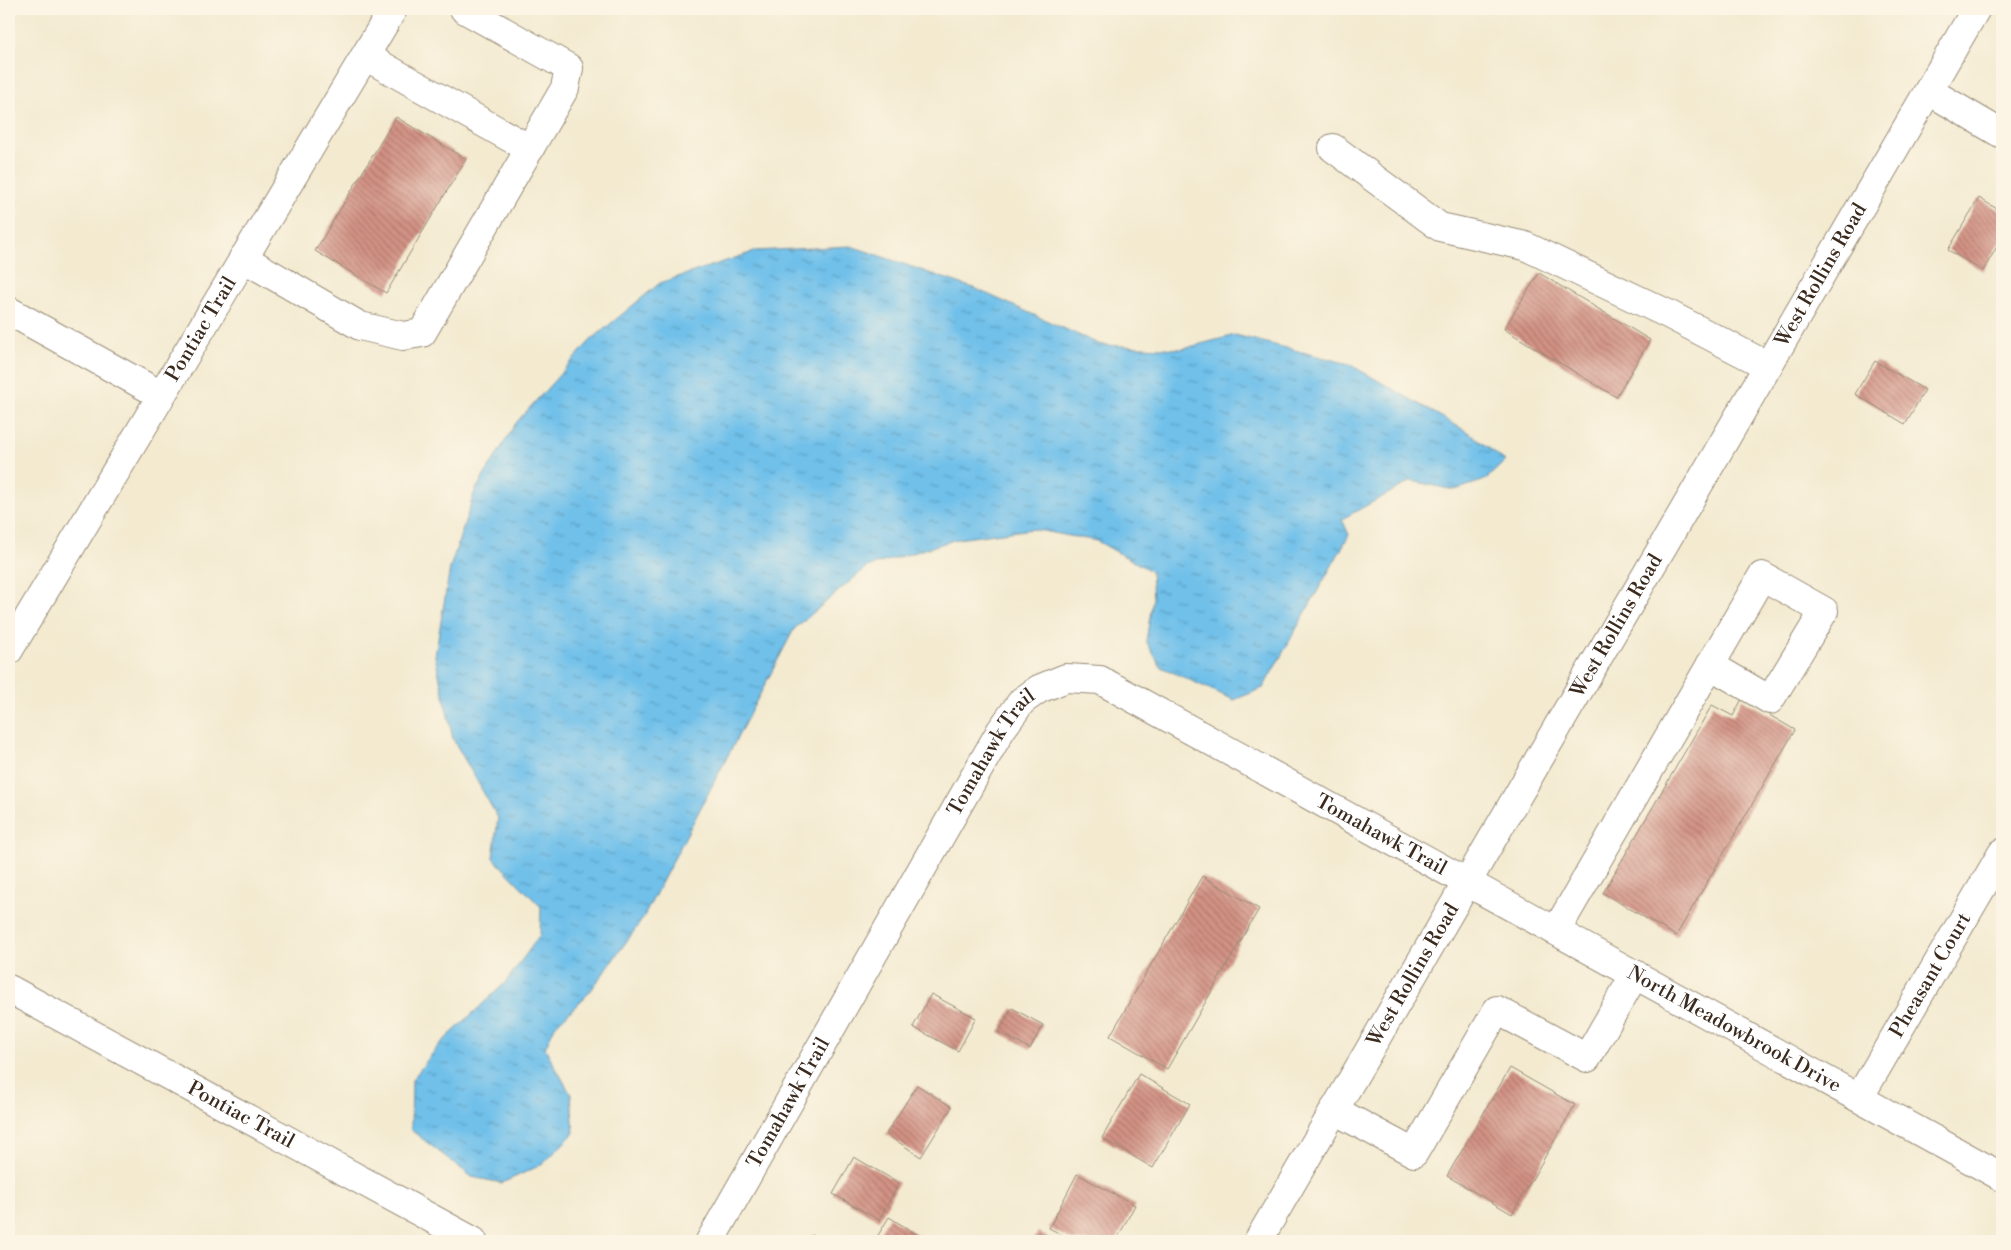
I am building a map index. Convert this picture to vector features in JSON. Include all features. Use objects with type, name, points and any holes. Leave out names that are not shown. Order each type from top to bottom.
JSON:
[{"type":"street","name":"Pontiac Trail","points":[[9,650],[393,9]]},
{"type":"street","points":[[243,258],[360,326],[403,336],[422,333],[565,88],[569,68],[464,9]]},
{"type":"street","name":"West Rollins Road","points":[[1258,1241],[1976,9]]},
{"type":"street","points":[[365,56],[530,149]]},
{"type":"street","points":[[1929,91],[2000,133],[2002,130]]},
{"type":"street","points":[[1333,148],[1440,227],[1525,246],[1668,314],[1768,366]]},
{"type":"street","points":[[9,312],[161,395]]},
{"type":"street","points":[[1556,931],[1710,665],[1762,576],[1824,611],[1770,700],[1710,665]]},
{"type":"street","name":"Tomahawk Trail","points":[[710,1241],[1001,730],[1022,701],[1039,689],[1066,678],[1100,680],[1468,883]]},
{"type":"street","name":"Pheasant Court","points":[[1859,1098],[2002,853]]},
{"type":"street","name":"North Meadowbrook Drive","points":[[1468,883],[2002,1177]]},
{"type":"street","points":[[1334,1110],[1414,1153],[1498,1010],[1587,1058],[1635,974]]},
{"type":"street","name":"Pontiac Trail","points":[[9,989],[473,1241]]},
{"type":"water","points":[[851,246],[976,289],[1101,345],[1182,349],[1235,335],[1349,364],[1471,434],[1505,461],[1485,480],[1455,490],[1411,481],[1342,519],[1349,535],[1263,688],[1234,700],[1161,667],[1146,641],[1153,598],[1151,571],[1097,541],[1032,529],[957,539],[867,567],[794,629],[642,920],[589,993],[555,1026],[545,1048],[571,1095],[574,1133],[543,1164],[502,1183],[472,1177],[411,1130],[412,1080],[439,1045],[505,983],[540,935],[541,907],[493,858],[498,818],[453,739],[435,656],[450,568],[475,491],[516,423],[591,340],[660,283],[756,251]]},
{"type":"building","points":[[396,117],[466,159],[386,293],[315,251]]},
{"type":"building","points":[[1979,198],[2002,212],[2002,238],[1983,271],[1948,250]]},
{"type":"building","points":[[1539,273],[1650,340],[1616,397],[1504,329]]},
{"type":"building","points":[[1875,361],[1925,390],[1905,424],[1855,394]]},
{"type":"building","points":[[1742,699],[1795,730],[1676,936],[1603,893],[1712,705],[1733,716]]},
{"type":"building","points":[[1202,876],[1259,909],[1167,1069],[1110,1036]]},
{"type":"building","points":[[931,994],[976,1018],[958,1051],[913,1027]]},
{"type":"building","points":[[1012,1008],[1043,1025],[1030,1049],[999,1032]]},
{"type":"building","points":[[1510,1068],[1575,1105],[1512,1214],[1447,1176]]},
{"type":"building","points":[[1139,1074],[1190,1104],[1153,1168],[1102,1138]]},
{"type":"building","points":[[917,1085],[952,1107],[921,1157],[886,1134]]},
{"type":"building","points":[[854,1157],[899,1183],[879,1220],[833,1194]]},
{"type":"building","points":[[1077,1174],[1135,1205],[1116,1241],[1074,1241],[1049,1228]]},
{"type":"building","points":[[889,1217],[918,1235],[914,1241],[884,1241],[877,1237]]},
{"type":"building","points":[[1038,1232],[1054,1241],[1032,1241]]},
{"type":"building","points":[[812,1235],[823,1241],[809,1241]]}]
